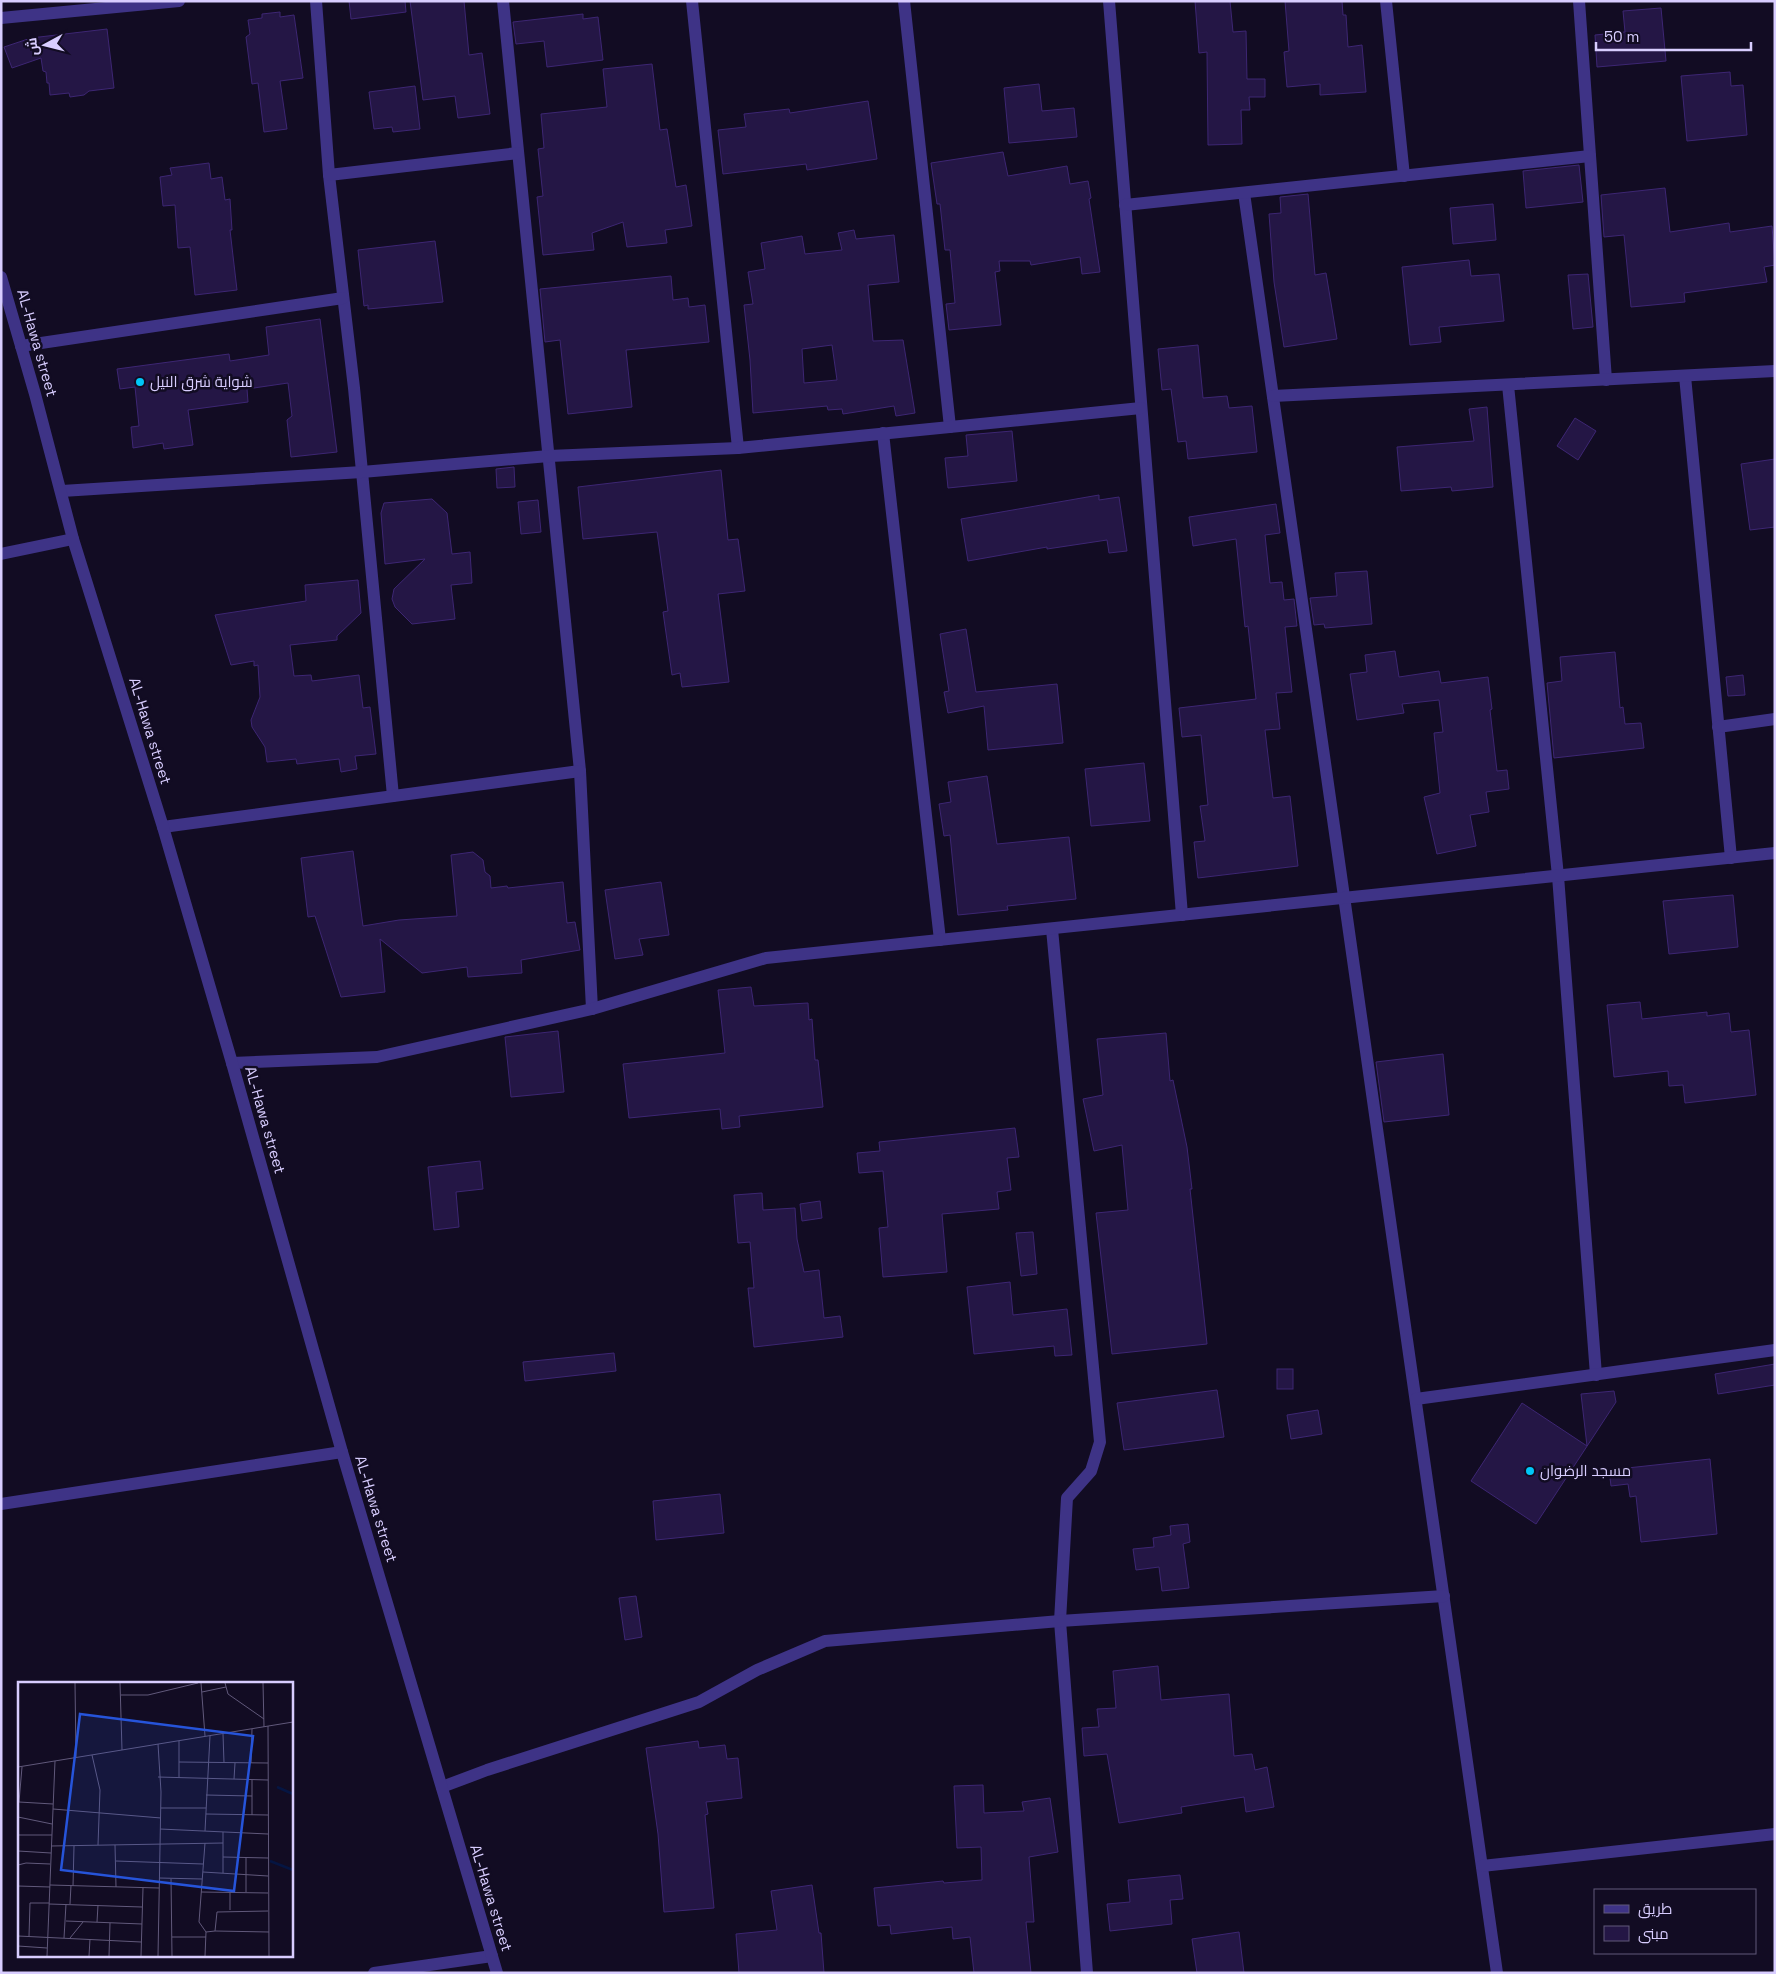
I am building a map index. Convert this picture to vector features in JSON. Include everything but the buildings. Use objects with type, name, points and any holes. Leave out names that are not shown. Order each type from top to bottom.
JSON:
[{"type":"street","points":[[1,18],[179,1]]},
{"type":"street","points":[[316,1],[329,175],[362,472],[393,796]]},
{"type":"street","points":[[503,1],[580,771],[592,1009]]},
{"type":"street","points":[[692,1],[738,448]]},
{"type":"street","points":[[904,1],[950,427]]},
{"type":"street","points":[[1109,1],[1182,915]]},
{"type":"street","points":[[1386,1],[1404,176]]},
{"type":"street","points":[[1579,1],[1606,380]]},
{"type":"street","points":[[329,175],[518,153]]},
{"type":"street","points":[[1125,205],[1590,156]]},
{"type":"street","points":[[1244,193],[1497,1973]]},
{"type":"street","name":"AL-Hawa street","points":[[1,277],[74,539],[232,1064],[342,1452],[497,1973]]},
{"type":"street","points":[[21,346],[344,298]]},
{"type":"street","points":[[1273,396],[1775,371]]},
{"type":"street","points":[[1685,376],[1731,858]]},
{"type":"street","points":[[1508,384],[1558,876],[1596,1375]]},
{"type":"street","points":[[62,491],[362,472],[549,456],[738,448],[1141,408]]},
{"type":"street","points":[[883,433],[940,940]]},
{"type":"street","points":[[1,554],[74,539]]},
{"type":"street","points":[[1718,727],[1775,719]]},
{"type":"street","points":[[162,827],[580,771]]},
{"type":"street","points":[[232,1064],[377,1057],[592,1009],[766,958],[1775,853]]},
{"type":"street","points":[[1052,928],[1100,1442],[1091,1471],[1067,1498],[1060,1620],[1087,1973]]},
{"type":"street","points":[[1416,1398],[1775,1350]]},
{"type":"street","points":[[1,1504],[342,1452]]},
{"type":"street","points":[[442,1787],[487,1770],[699,1702],[757,1670],[825,1641],[1060,1620],[1444,1596]]},
{"type":"street","points":[[1482,1866],[1775,1834]]},
{"type":"street","points":[[374,1973],[492,1956]]},
{"type":"place","name":"شواية شرق النيل","points":[[140,382]]},
{"type":"place","name":"مسجد الرضوان","points":[[1530,1471]]}]
